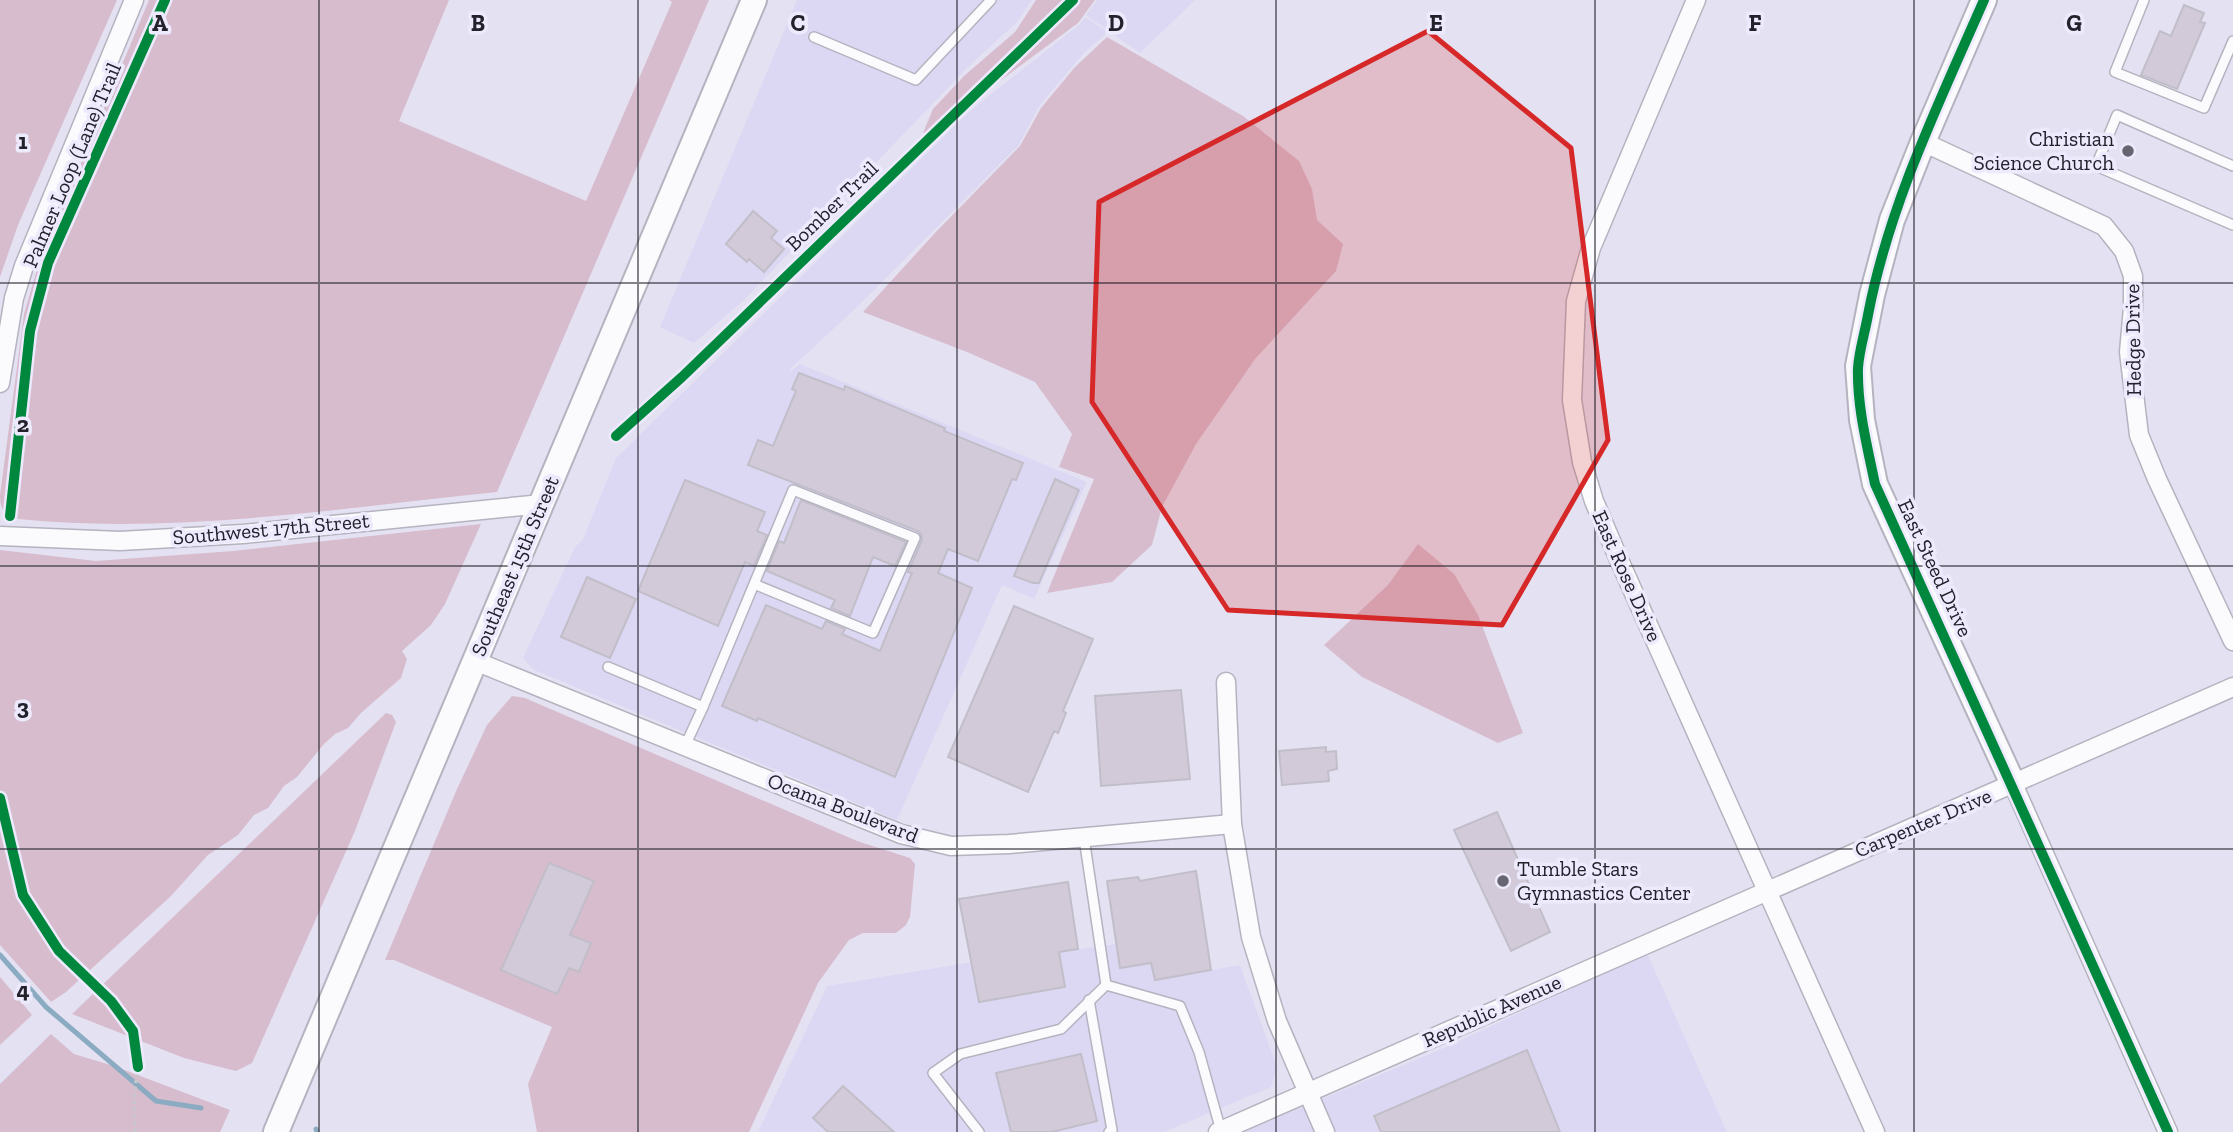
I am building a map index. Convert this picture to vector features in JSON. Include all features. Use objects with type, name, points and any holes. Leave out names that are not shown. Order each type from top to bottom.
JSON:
[{"type":"main road","name":"Southeast 15th Street","points":[[276,1132],[754,0]]},
{"type":"main road","name":"East Steed Drive","points":[[1984,0],[1892,220],[1872,295],[1858,366],[1862,420],[1875,484],[2013,784]]},
{"type":"street","points":[[0,383],[13,298],[48,205],[134,0]]},
{"type":"street","name":"East Rose Drive","points":[[1696,0],[1591,248],[1576,302],[1572,400],[1582,462],[1594,500],[1875,1132]]},
{"type":"street","name":"Hedge Drive","points":[[1923,142],[2104,226],[2124,251],[2133,276],[2129,352],[2139,435],[2233,642]]},
{"type":"street","name":"Southwest 17th Street","points":[[0,536],[120,541],[243,534],[542,504]]},
{"type":"street","name":"Ocama Boulevard","points":[[475,661],[901,834],[951,846],[1009,844],[1232,824]]},
{"type":"street","points":[[1226,682],[1232,824],[1251,937],[1278,1021],[1325,1132]]},
{"type":"street","name":"Carpenter Drive","points":[[1767,891],[2233,687]]},
{"type":"street","name":"East Steed Drive","points":[[2013,784],[2168,1132]]},
{"type":"street","name":"Republic Avenue","points":[[1219,1131],[1767,891]]},
{"type":"lane","points":[[814,37],[916,80],[991,0]]},
{"type":"lane","points":[[2144,0],[2115,72],[2204,108],[2233,41]]},
{"type":"lane","points":[[2233,166],[2117,115],[2096,166],[2233,225]]},
{"type":"lane","points":[[685,746],[793,490],[915,538],[873,633],[754,584]]},
{"type":"lane","points":[[608,667],[703,707]]},
{"type":"lane","points":[[1084,838],[1106,985]]},
{"type":"lane","points":[[979,1132],[933,1073],[960,1054],[1061,1029],[1106,985]]},
{"type":"lane","points":[[1106,985],[1180,1006],[1199,1052],[1219,1131]]},
{"type":"lane","points":[[1089,1000],[1112,1130],[1108,1132]]},
{"type":"path","points":[[135,1132],[134,1097],[138,1068],[136,1055]]},
{"type":"highlighted area","points":[[1428,31],[1571,148],[1608,440],[1502,625],[1228,610],[1092,402],[1099,202]]},
{"type":"shaded area","points":[[0,0],[117,0],[18,225],[0,277]]},
{"type":"shaded area","points":[[149,0],[449,0],[399,121],[586,201],[672,2],[669,0],[709,0],[497,492],[197,522],[77,523],[18,519],[4,510],[0,495],[24,314],[38,266]]},
{"type":"shaded area","points":[[797,0],[1032,0],[1017,22],[969,66],[743,301],[694,343],[660,327]]},
{"type":"shaded area","points":[[1036,0],[1095,0],[1078,23],[935,129],[923,133],[933,109],[964,76],[1015,32]]},
{"type":"shaded area","points":[[1097,0],[1195,0],[1140,53],[1086,15]]},
{"type":"shaded area","points":[[1085,17],[1108,32],[1084,53],[1039,106],[1019,145],[856,308],[789,370],[800,364],[1087,482],[1034,599],[1002,585],[897,820],[534,670],[523,658],[575,547],[583,539],[616,458],[971,110],[1079,25]]},
{"type":"shaded area","points":[[1107,37],[1243,116],[1299,161],[1312,189],[1317,220],[1343,244],[1336,271],[1255,359],[1196,444],[1162,507],[1152,545],[1112,582],[1047,593],[1094,479],[1059,467],[1072,434],[1035,382],[967,352],[863,312],[1020,146],[1041,108],[1075,67]]},
{"type":"shaded area","points":[[481,524],[445,604],[431,625],[402,651],[407,659],[401,678],[348,728],[335,734],[324,744],[297,777],[284,786],[268,808],[254,815],[238,835],[208,855],[171,896],[66,992],[51,1002],[0,945],[0,550],[96,561],[233,551]]},
{"type":"shaded area","points":[[1418,544],[1454,574],[1478,615],[1523,733],[1498,743],[1362,677],[1324,645],[1388,585]]},
{"type":"shaded area","points":[[512,696],[525,698],[857,841],[910,858],[915,864],[910,917],[906,925],[896,933],[863,933],[849,940],[818,983],[749,1132],[537,1132],[528,1084],[552,1027],[394,960],[385,960],[487,725]]},
{"type":"shaded area","points":[[386,713],[392,715],[396,722],[355,831],[252,1063],[236,1071],[184,1058],[72,1014]]},
{"type":"shaded area","points":[[1116,944],[1120,967],[1151,963],[1155,980],[1240,965],[1277,1067],[1271,1087],[1164,1132],[758,1132],[827,986],[972,962],[979,1002],[1065,988],[1059,952]]},
{"type":"shaded area","points":[[1647,953],[1727,1132],[1243,1132],[1444,1048]]},
{"type":"shaded area","points":[[0,977],[32,1015],[0,1045]]},
{"type":"shaded area","points":[[51,1034],[74,1054],[114,1066],[230,1110],[220,1132],[0,1132],[0,1084]]},
{"type":"building","points":[[2184,5],[2204,13],[2200,22],[2205,23],[2177,89],[2141,75],[2160,31],[2171,36]]},
{"type":"building","points":[[753,211],[777,231],[771,238],[784,249],[764,272],[726,244]]},
{"type":"building","points":[[799,373],[844,390],[845,386],[1023,463],[1016,480],[1012,479],[978,561],[948,549],[938,573],[972,588],[895,777],[758,718],[757,721],[722,706],[766,605],[822,629],[826,621],[845,629],[842,634],[880,651],[912,573],[908,572],[922,540],[918,531],[748,465],[758,440],[773,446],[796,391],[792,389]]},
{"type":"building","points":[[1055,479],[1079,490],[1039,583],[1033,583],[1014,576]]},
{"type":"building","points":[[685,480],[765,512],[757,531],[767,535],[754,566],[745,562],[718,626],[638,591]]},
{"type":"building","points":[[801,500],[906,542],[895,566],[873,557],[850,616],[831,608],[835,600],[767,571],[779,541],[784,543]]},
{"type":"building","points":[[587,577],[636,599],[610,658],[561,637]]},
{"type":"building","points":[[1014,606],[1093,639],[1063,711],[1066,713],[1058,733],[1054,731],[1028,792],[948,757]]},
{"type":"building","points":[[1181,690],[1190,779],[1101,786],[1095,696]]},
{"type":"building","points":[[1326,747],[1326,752],[1336,751],[1337,769],[1328,771],[1329,781],[1282,785],[1279,751]]},
{"type":"building","name":"Tumble Stars Gymnastics Center","points":[[1497,812],[1550,932],[1511,951],[1454,830]]},
{"type":"building","points":[[549,863],[594,881],[570,935],[591,943],[579,972],[569,968],[557,994],[501,970]]},
{"type":"building","points":[[1196,871],[1211,970],[1155,980],[1151,963],[1120,968],[1107,881],[1138,877],[1140,881]]},
{"type":"building","points":[[1068,882],[1078,949],[1059,952],[1065,987],[979,1002],[959,899]]},
{"type":"building","points":[[1527,1050],[1560,1132],[1381,1132],[1374,1116]]},
{"type":"building","points":[[1081,1054],[1097,1121],[1052,1132],[1011,1132],[996,1073]]},
{"type":"building","points":[[843,1086],[894,1132],[828,1132],[813,1118]]},
{"type":"waterway","points":[[0,955],[46,1007],[156,1101],[201,1108]]},
{"type":"cycle path","name":"Palmer Loop (Lane) Trail","points":[[10,516],[30,331],[48,263],[165,0]]},
{"type":"cycle path","name":"Bomber Trail","points":[[616,436],[682,377],[1073,0]]},
{"type":"cycle path","points":[[1984,0],[1917,155],[1877,274],[1859,362],[1858,383],[1863,426],[1875,484],[2168,1132]]},
{"type":"cycle path","points":[[0,798],[23,895],[59,951],[111,1001],[133,1031],[138,1067]]},
{"type":"place","name":"Christian Science Church","points":[[2128,151]]},
{"type":"place","name":"Tumble Stars Gymnastics Center","points":[[1503,881]]}]
